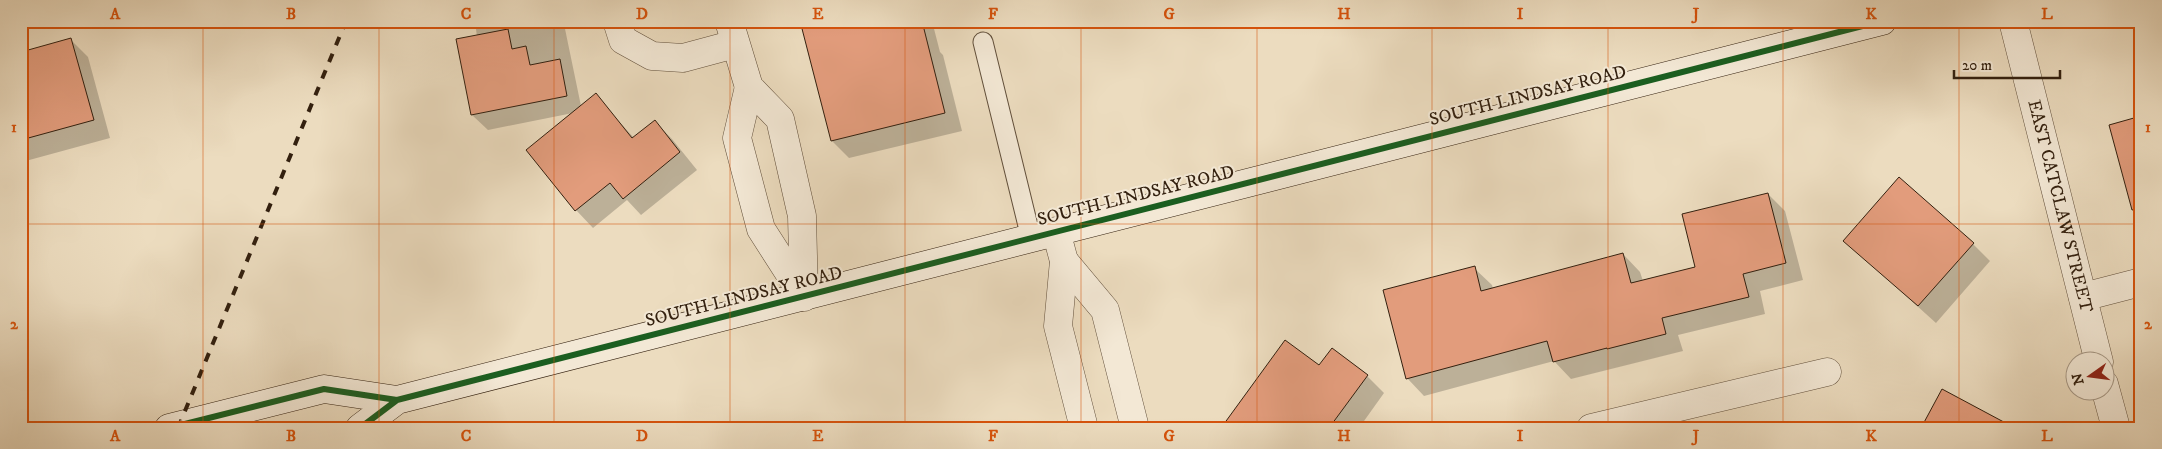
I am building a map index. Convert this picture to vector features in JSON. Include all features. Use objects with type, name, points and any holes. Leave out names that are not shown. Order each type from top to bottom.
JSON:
[{"type":"main road","points":[[618,21],[623,40],[652,56],[684,58],[732,32],[749,87],[780,119],[802,216],[804,297]]},
{"type":"main road","name":"SOUTH LINDSAY ROAD","points":[[168,428],[324,389],[397,400],[1882,21]]},
{"type":"main road","name":"EAST CATCLAW STREET","points":[[2013,21],[2097,352]]},
{"type":"main road","points":[[749,87],[737,138],[751,193],[761,229],[804,297]]},
{"type":"main road","points":[[1043,235],[1106,310],[1136,428]]},
{"type":"main road","points":[[1064,262],[1058,326],[1084,428]]},
{"type":"main road","points":[[2083,297],[2141,282]]},
{"type":"main road","points":[[1592,428],[1826,372]]},
{"type":"main road","name":"SOUTH LINDSAY ROAD","points":[[360,428],[397,400]]},
{"type":"main road","points":[[2109,402],[2116,428]]},
{"type":"lane","points":[[982,42],[1043,235]]},
{"type":"building","points":[[800,21],[922,21],[945,113],[831,141]]},
{"type":"building","points":[[508,29],[512,49],[526,46],[530,65],[560,59],[567,96],[471,115],[456,39]]},
{"type":"building","points":[[71,38],[94,120],[21,140],[21,52]]},
{"type":"building","points":[[596,93],[632,138],[655,120],[680,152],[623,199],[610,183],[575,211],[526,150]]},
{"type":"building","points":[[2141,116],[2141,208],[2132,210],[2109,125]]},
{"type":"building","points":[[1899,177],[1974,243],[1918,306],[1843,241]]},
{"type":"building","points":[[1768,193],[1786,263],[1743,274],[1749,297],[1662,318],[1666,334],[1553,362],[1547,341],[1406,379],[1383,290],[1475,266],[1481,291],[1623,253],[1631,283],[1695,267],[1682,214]]},
{"type":"building","points":[[1285,340],[1319,365],[1332,348],[1368,375],[1329,428],[1221,428]]},
{"type":"building","points":[[1942,389],[2015,428],[1921,428]]},
{"type":"railway","points":[[178,428],[346,21]]},
{"type":"cycle path","points":[[360,428],[397,400],[1882,21]]},
{"type":"cycle path","points":[[169,428],[324,389],[397,400]]}]
